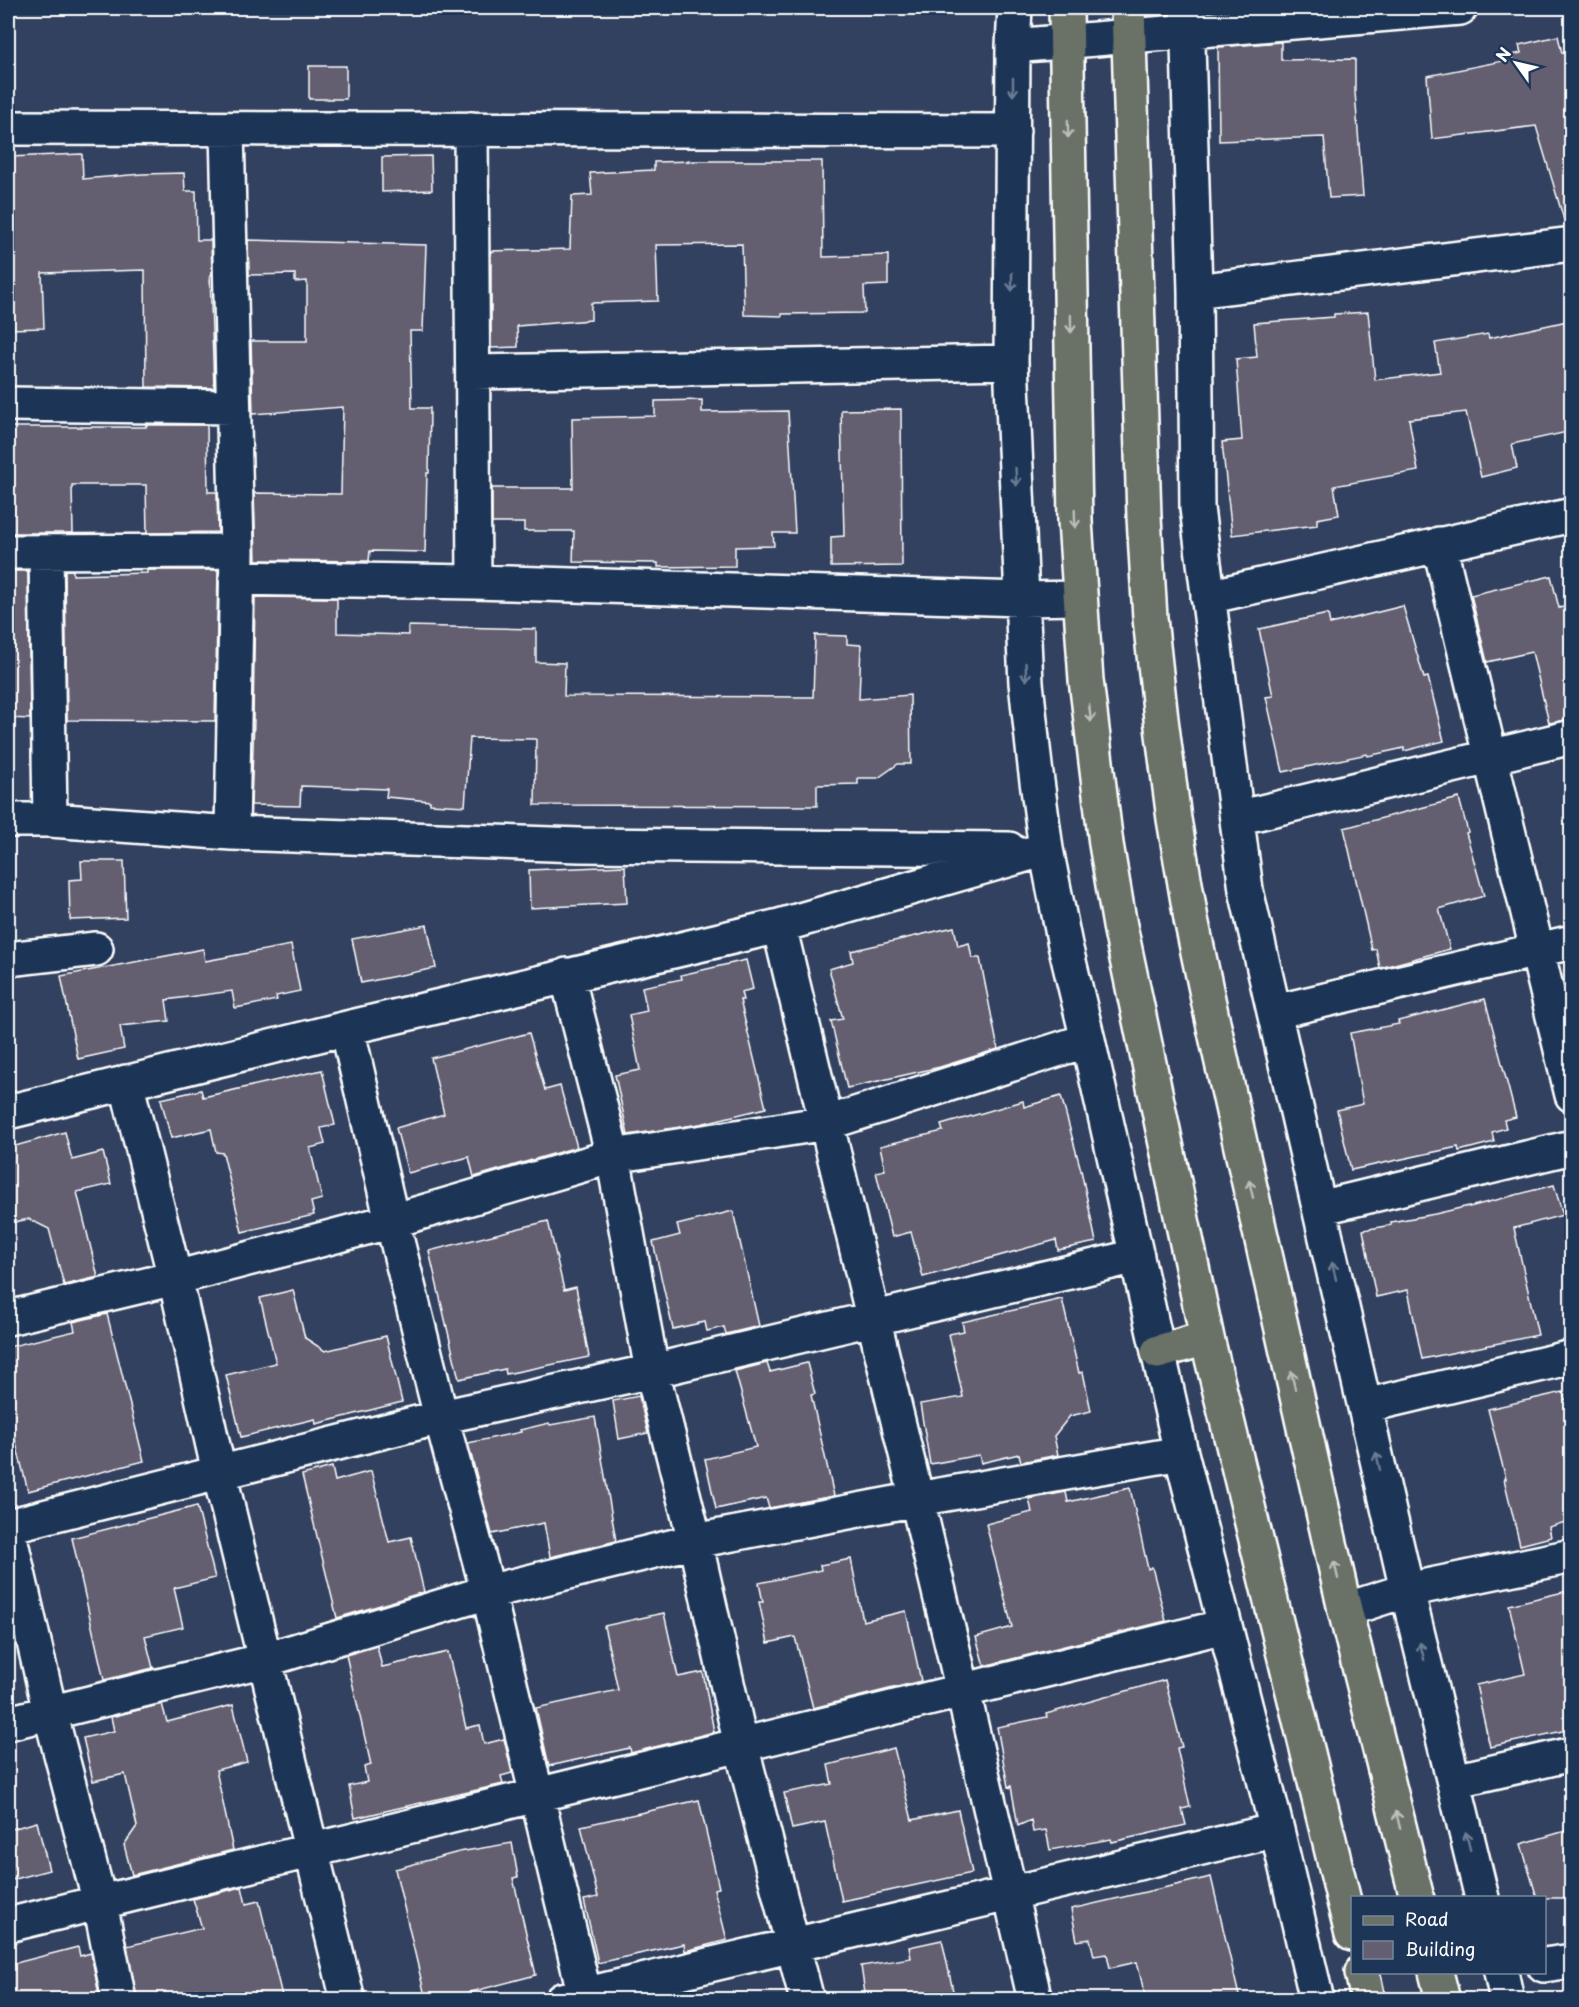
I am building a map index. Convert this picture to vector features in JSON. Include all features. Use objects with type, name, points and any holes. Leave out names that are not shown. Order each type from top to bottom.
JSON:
[{"type":"main road","points":[[1066,8],[1075,509],[1089,704],[1106,844],[1120,926],[1208,1338],[1351,1926]]},
{"type":"main road","points":[[1128,22],[1144,517],[1155,663],[1174,819],[1191,919],[1210,1007],[1345,1610],[1416,1896]]},
{"type":"main road","points":[[1158,1352],[1208,1338]]},
{"type":"main road","points":[[1362,1974],[1368,2000]]},
{"type":"main road","points":[[1436,1974],[1443,2000]]},
{"type":"street","points":[[1015,8],[1011,362],[1026,683],[1046,849],[1065,945],[1181,1453],[1277,1830],[1317,2000]]},
{"type":"street","points":[[1013,46],[1066,41],[1128,22],[1460,8]]},
{"type":"street","points":[[1187,20],[1195,291],[1197,508],[1246,890],[1407,1590],[1482,1896]]},
{"type":"street","points":[[8,128],[1013,131]]},
{"type":"street","points":[[227,129],[237,565],[232,833]]},
{"type":"street","points":[[471,129],[474,582]]},
{"type":"street","points":[[1195,291],[1572,244]]},
{"type":"street","points":[[473,372],[1011,362]]},
{"type":"street","points":[[8,404],[233,407]]},
{"type":"street","points":[[1208,597],[1572,515]]},
{"type":"street","points":[[1440,544],[1572,1095]]},
{"type":"street","points":[[8,552],[46,552],[474,582],[1022,599],[1080,598]]},
{"type":"street","points":[[46,552],[50,820]]},
{"type":"street","points":[[1237,818],[1572,737]]},
{"type":"street","points":[[8,820],[50,820],[232,833],[580,845],[1046,849]]},
{"type":"street","points":[[8,1112],[347,1028],[779,926],[1046,849]]},
{"type":"street","points":[[779,926],[963,1690],[1035,2000]]},
{"type":"street","points":[[1274,1012],[1572,942]]},
{"type":"street","points":[[8,959],[96,949]]},
{"type":"street","points":[[567,975],[613,1156],[652,1371],[695,1541],[741,1745],[807,2000]]},
{"type":"street","points":[[347,1028],[392,1221],[488,1592],[536,1795],[577,1998],[1277,1830]]},
{"type":"street","points":[[8,1318],[175,1278],[392,1221],[613,1156],[827,1124],[1088,1040]]},
{"type":"street","points":[[126,1082],[348,2000]]},
{"type":"street","points":[[1319,1208],[1572,1147]]},
{"type":"street","points":[[119,2000],[100,1903],[50,1712],[8,1528],[219,1472],[441,1417],[652,1371],[1137,1256]]},
{"type":"street","points":[[1365,1406],[1572,1357]]},
{"type":"street","points":[[8,1723],[265,1660],[488,1592],[695,1541],[1181,1453]]},
{"type":"street","points":[[1345,1610],[1407,1590],[1572,1556]]},
{"type":"street","points":[[8,1925],[1225,1626]]},
{"type":"street","points":[[1454,1781],[1572,1754]]},
{"type":"street","points":[[1546,1965],[1572,1961]]},
{"type":"street","points":[[1501,1974],[1507,2000]]},
{"type":"building","points":[[1558,36],[1562,53],[1572,51],[1572,219],[1564,220],[1536,126],[1432,139],[1427,76],[1513,59],[1512,55],[1521,53],[1519,45]]},
{"type":"building","points":[[1281,42],[1281,60],[1355,59],[1355,92],[1363,196],[1329,198],[1324,137],[1219,141],[1218,47]]},
{"type":"building","points":[[309,66],[346,66],[346,99],[309,99]]},
{"type":"building","points":[[82,154],[83,179],[184,173],[185,191],[196,191],[197,240],[211,240],[214,388],[146,387],[145,270],[42,273],[44,328],[8,329],[8,271],[10,271],[8,157]]},
{"type":"building","points":[[431,156],[432,190],[382,192],[382,157]]},
{"type":"building","points":[[822,161],[823,257],[888,255],[888,285],[864,286],[865,313],[744,315],[742,244],[656,245],[658,301],[591,303],[591,320],[517,326],[518,347],[491,348],[491,251],[570,249],[572,196],[592,195],[590,173],[654,170],[654,162]]},
{"type":"building","points":[[248,240],[426,245],[423,331],[410,331],[412,408],[430,408],[425,552],[370,551],[369,561],[256,560],[254,493],[341,494],[343,407],[253,414],[251,341],[307,341],[307,281],[295,282],[295,274],[249,275]]},
{"type":"building","points":[[1368,312],[1375,380],[1440,372],[1435,343],[1488,334],[1489,338],[1572,320],[1572,431],[1512,444],[1517,468],[1481,477],[1466,412],[1409,419],[1418,471],[1334,486],[1339,515],[1317,519],[1317,525],[1232,535],[1222,442],[1242,440],[1236,359],[1257,357],[1254,323]]},
{"type":"building","points":[[702,400],[702,412],[788,411],[795,533],[773,533],[774,546],[735,547],[735,566],[658,567],[658,563],[573,562],[574,531],[524,531],[524,523],[492,523],[492,488],[573,488],[572,418],[655,416],[655,401]]},
{"type":"building","points":[[901,409],[902,566],[831,567],[831,537],[844,536],[841,410]]},
{"type":"building","points":[[146,425],[207,425],[208,492],[217,492],[218,532],[147,533],[146,485],[72,485],[73,533],[8,533],[8,499],[11,499],[9,427],[146,427]]},
{"type":"building","points":[[65,570],[73,570],[73,575],[147,573],[147,570],[218,570],[215,721],[67,720]]},
{"type":"building","points":[[8,571],[28,571],[30,719],[8,718]]},
{"type":"building","points":[[1551,576],[1559,608],[1572,605],[1572,719],[1549,723],[1532,652],[1487,662],[1471,595]]},
{"type":"building","points":[[255,597],[337,598],[337,633],[408,635],[408,626],[536,629],[536,662],[565,663],[564,696],[813,697],[815,635],[847,636],[847,644],[861,645],[859,699],[910,695],[911,764],[898,764],[878,778],[858,778],[858,784],[817,785],[817,806],[535,805],[536,739],[470,738],[465,806],[430,804],[430,801],[386,797],[387,789],[301,786],[300,806],[251,805]]},
{"type":"building","points":[[1403,606],[1424,678],[1428,677],[1444,741],[1404,751],[1404,748],[1368,756],[1367,754],[1283,772],[1266,697],[1273,696],[1259,629],[1328,614],[1330,624]]},
{"type":"building","points":[[1459,798],[1468,832],[1466,833],[1484,896],[1439,909],[1450,949],[1380,968],[1376,949],[1372,950],[1344,828]]},
{"type":"building","points":[[81,861],[124,861],[126,918],[70,920],[69,880],[82,879]]},
{"type":"building","points":[[625,866],[627,903],[530,908],[529,870]]},
{"type":"building","points":[[427,925],[436,968],[361,983],[352,939]]},
{"type":"building","points":[[954,927],[958,946],[969,943],[972,958],[980,958],[998,1049],[940,1067],[847,1088],[831,1021],[843,1019],[829,969],[853,962],[851,951]]},
{"type":"building","points":[[291,945],[300,991],[276,996],[277,1000],[235,1008],[232,991],[166,1000],[169,1021],[120,1026],[124,1049],[78,1059],[61,976],[203,949],[205,961]]},
{"type":"building","points":[[746,960],[753,989],[741,992],[743,1000],[740,1000],[766,1108],[700,1124],[628,1135],[615,1075],[640,1070],[629,1015],[647,1011],[642,987],[682,979],[681,975]]},
{"type":"building","points":[[1485,999],[1516,1117],[1504,1120],[1506,1128],[1492,1132],[1494,1142],[1459,1151],[1458,1147],[1351,1170],[1337,1110],[1363,1104],[1350,1033],[1399,1024],[1398,1021]]},
{"type":"building","points":[[529,1033],[545,1090],[560,1086],[577,1147],[474,1177],[469,1157],[408,1173],[396,1128],[444,1114],[431,1058]]},
{"type":"building","points":[[322,1070],[335,1125],[321,1128],[325,1144],[310,1148],[322,1199],[311,1202],[314,1215],[242,1232],[223,1153],[216,1152],[211,1129],[171,1138],[161,1099],[201,1090],[203,1097]]},
{"type":"building","points":[[1061,1096],[1081,1170],[1096,1242],[1058,1250],[1056,1240],[923,1277],[911,1232],[892,1237],[876,1172],[885,1170],[880,1146],[943,1131],[941,1125],[1023,1101],[1024,1107]]},
{"type":"building","points":[[65,1132],[72,1160],[103,1152],[111,1184],[77,1192],[98,1277],[64,1285],[49,1229],[29,1219],[14,1222],[8,1197],[8,1148]]},
{"type":"building","points":[[1554,1185],[1563,1215],[1514,1228],[1538,1335],[1422,1359],[1408,1290],[1376,1297],[1363,1230],[1391,1225],[1391,1222],[1469,1207]]},
{"type":"building","points":[[733,1211],[759,1326],[726,1334],[724,1327],[707,1331],[705,1322],[673,1329],[653,1242],[680,1235],[677,1225]]},
{"type":"building","points":[[548,1221],[564,1290],[576,1287],[589,1357],[506,1374],[505,1369],[459,1379],[429,1251]]},
{"type":"building","points":[[293,1290],[305,1338],[325,1351],[386,1336],[402,1402],[316,1424],[315,1419],[241,1437],[226,1375],[276,1363],[260,1298]]},
{"type":"building","points":[[1062,1299],[1079,1373],[1083,1372],[1091,1411],[1070,1416],[1054,1436],[1058,1455],[1021,1462],[1019,1454],[981,1463],[979,1455],[930,1464],[920,1404],[963,1397],[949,1334],[964,1331],[962,1322]]},
{"type":"building","points":[[107,1314],[144,1461],[28,1491],[8,1412],[8,1347],[75,1331],[73,1322]]},
{"type":"building","points":[[767,1363],[770,1372],[807,1363],[815,1394],[811,1395],[834,1496],[769,1508],[766,1498],[716,1509],[705,1459],[756,1447],[735,1371]]},
{"type":"building","points":[[1563,1392],[1565,1400],[1572,1399],[1572,1520],[1549,1527],[1551,1537],[1520,1545],[1488,1409]]},
{"type":"building","points":[[639,1396],[648,1433],[619,1439],[613,1401]]},
{"type":"building","points":[[595,1417],[616,1541],[550,1557],[544,1523],[492,1534],[468,1443],[521,1432],[520,1430],[549,1423],[550,1425]]},
{"type":"building","points":[[332,1467],[335,1481],[371,1471],[389,1542],[411,1537],[424,1592],[337,1618],[302,1475]]},
{"type":"building","points":[[1130,1488],[1148,1569],[1152,1567],[1166,1621],[984,1666],[976,1637],[1012,1627],[986,1524],[1032,1512],[1029,1499],[1066,1492],[1068,1502]]},
{"type":"building","points":[[197,1506],[215,1578],[174,1588],[183,1627],[145,1636],[153,1668],[104,1680],[72,1538]]},
{"type":"building","points":[[851,1559],[863,1621],[906,1611],[921,1681],[813,1708],[795,1637],[768,1643],[759,1602],[763,1602],[759,1583],[821,1570],[820,1565]]},
{"type":"building","points":[[1572,1590],[1572,1729],[1490,1747],[1476,1685],[1525,1674],[1509,1605]]},
{"type":"building","points":[[664,1613],[678,1677],[703,1672],[714,1732],[631,1753],[630,1748],[549,1766],[536,1708],[618,1690],[604,1626]]},
{"type":"building","points":[[377,1646],[382,1667],[448,1652],[466,1728],[480,1725],[484,1744],[504,1739],[512,1773],[501,1776],[503,1784],[355,1818],[349,1786],[367,1782],[364,1767],[371,1765],[346,1655]]},
{"type":"building","points":[[1165,1680],[1182,1747],[1177,1748],[1190,1807],[1182,1809],[1186,1825],[1112,1842],[1111,1839],[1050,1850],[1046,1830],[1033,1832],[1031,1820],[1018,1826],[997,1727],[1047,1717],[1046,1714]]},
{"type":"building","points":[[162,1704],[167,1722],[233,1705],[247,1762],[216,1770],[233,1850],[132,1875],[124,1845],[137,1826],[125,1774],[93,1781],[83,1738],[114,1731],[111,1717]]},
{"type":"building","points":[[894,1748],[912,1820],[958,1810],[972,1873],[842,1901],[825,1822],[792,1829],[784,1793],[832,1784],[828,1765]]},
{"type":"building","points":[[699,1800],[719,1888],[714,1889],[727,1940],[685,1951],[684,1944],[598,1963],[584,1900],[598,1897],[581,1826]]},
{"type":"building","points":[[37,1822],[49,1870],[8,1881],[8,1830]]},
{"type":"building","points":[[1572,1829],[1572,1898],[1536,1896],[1521,1844]]},
{"type":"building","points":[[512,1843],[518,1877],[513,1878],[536,1975],[440,2000],[426,2000],[395,1869],[459,1852]]},
{"type":"building","points":[[1211,1877],[1240,2000],[1146,2000],[1137,1962],[1110,1968],[1107,1954],[1094,1956],[1090,1939],[1077,1941],[1071,1909]]},
{"type":"building","points":[[242,1887],[246,1904],[259,1901],[283,2000],[200,2000],[198,1989],[149,2000],[137,2000],[127,1946],[202,1928],[193,1899]]},
{"type":"building","points":[[942,1940],[955,2000],[866,2000],[861,1966],[911,1958],[909,1947]]},
{"type":"building","points":[[78,1947],[80,1956],[91,1953],[100,2000],[8,2000],[8,1965]]}]
